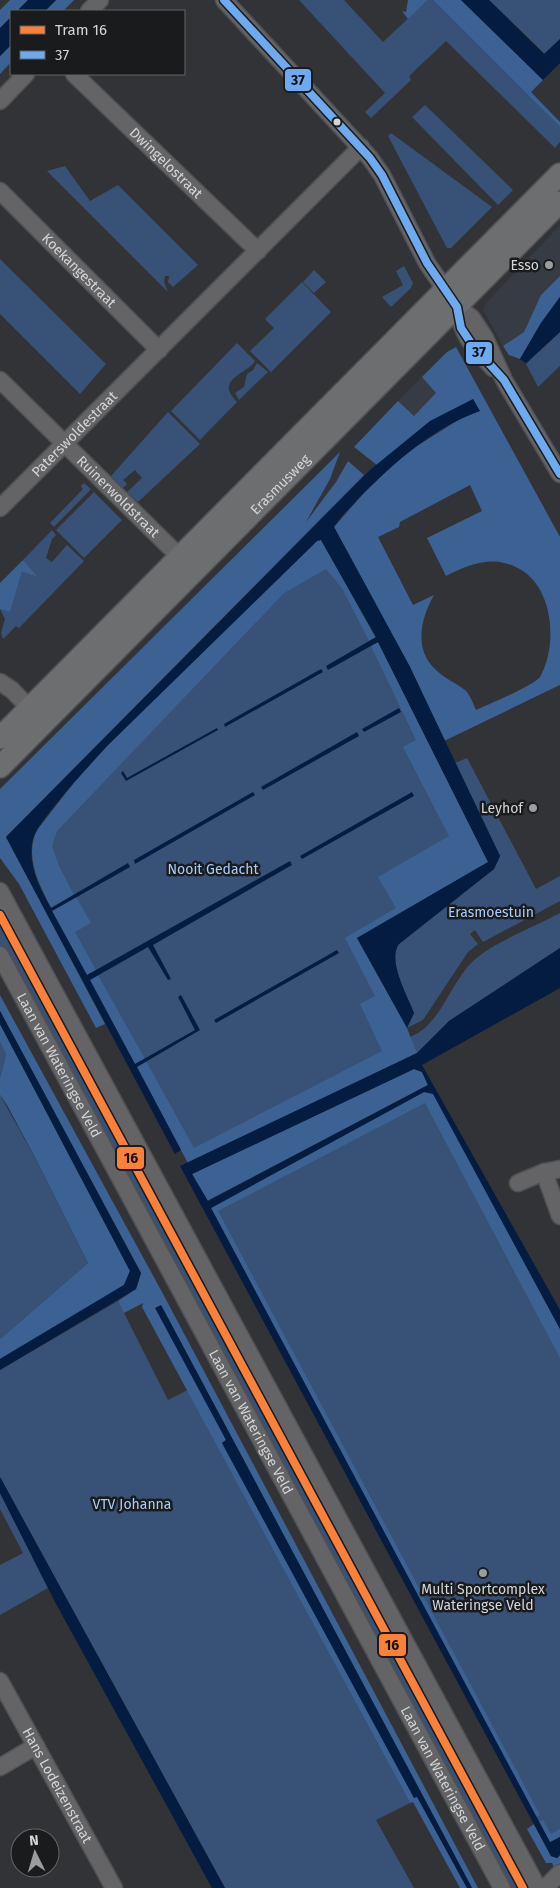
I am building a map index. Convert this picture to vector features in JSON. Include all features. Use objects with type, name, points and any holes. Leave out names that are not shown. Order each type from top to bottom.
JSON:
[{"type":"main road","name":"Erasmusweg","points":[[0,767],[37,716],[187,564],[445,290],[560,174]]},
{"type":"main road","name":"Erasmusweg","points":[[187,564],[457,307],[560,202]]},
{"type":"main road","name":"Erasmusweg","points":[[0,738],[37,716]]},
{"type":"street","points":[[89,10],[100,0]]},
{"type":"street","points":[[224,0],[361,147],[382,175],[427,263],[457,307],[461,328],[473,346],[504,380],[555,451],[560,474]]},
{"type":"street","points":[[0,101],[25,75]]},
{"type":"street","name":"Dwingelostraat","points":[[75,75],[258,252]]},
{"type":"street","name":"Paterswoldestraat","points":[[0,508],[361,147]]},
{"type":"street","name":"Koekangestraat","points":[[0,190],[160,350]]},
{"type":"street","name":"Ruinerwoldstraat","points":[[0,380],[187,564]]},
{"type":"street","points":[[0,682],[12,690],[37,716]]},
{"type":"street","points":[[0,891],[538,1888]]},
{"type":"street","name":"Laan van Wateringse Veld","points":[[0,955],[502,1888]]},
{"type":"street","points":[[518,1184],[544,1172],[560,1169]]},
{"type":"street","points":[[544,1172],[560,1216]]},
{"type":"street","name":"Hans Lodeizenstraat","points":[[0,1681],[114,1888]]},
{"type":"street","points":[[0,1767],[36,1746]]},
{"type":"street","points":[[545,1888],[560,1873]]},
{"type":"shaded area","points":[[10,0],[28,0],[18,10],[10,10],[10,18],[0,28],[0,10]]},
{"type":"shaded area","points":[[28,0],[56,0],[46,10],[18,10]]},
{"type":"shaded area","points":[[56,0],[74,0],[64,10],[46,10]]},
{"type":"shaded area","points":[[408,0],[428,0],[408,19],[402,11],[406,12]]},
{"type":"shaded area","points":[[433,0],[461,0],[543,80],[531,92],[560,122],[560,127]]},
{"type":"shaded area","points":[[461,0],[489,0],[544,54],[560,39],[560,63],[543,80]]},
{"type":"shaded area","points":[[10,18],[10,46],[0,56],[0,28]]},
{"type":"shaded area","points":[[10,46],[10,63],[0,74],[0,56]]},
{"type":"shaded area","points":[[560,225],[560,276],[541,295],[524,332],[503,346],[483,310],[486,303]]},
{"type":"shaded area","points":[[560,276],[560,297],[541,323],[520,359],[509,355],[503,346],[524,332],[541,295]]},
{"type":"shaded area","points":[[560,297],[560,332],[526,363],[520,359],[541,323]]},
{"type":"shaded area","points":[[456,347],[560,537],[560,685],[444,741],[410,667],[334,527],[377,478],[392,465],[417,446],[463,417],[473,399],[377,465],[354,447],[398,401],[414,416],[436,393],[422,377],[447,352]],"holes":[[[470,485],[482,511],[427,538],[446,576],[460,569],[489,562],[504,563],[520,569],[533,580],[542,594],[548,610],[550,645],[546,662],[540,677],[536,681],[476,710],[467,692],[436,670],[424,653],[422,643],[423,623],[434,595],[413,605],[378,537],[399,527],[400,522]]]},
{"type":"shaded area","points":[[422,377],[437,393],[414,416],[398,401]]},
{"type":"shaded area","points":[[473,399],[480,411],[446,427],[415,448],[372,485],[334,527],[410,667],[500,856],[494,869],[399,944],[395,959],[399,978],[414,1013],[407,1028],[357,938],[488,862],[378,642],[328,670],[326,666],[376,637],[321,540],[317,541],[107,746],[55,806],[37,830],[33,839],[32,857],[35,875],[51,908],[128,863],[130,867],[52,911],[87,975],[290,861],[292,865],[153,945],[171,979],[168,980],[148,947],[90,980],[135,1064],[195,1030],[178,997],[181,995],[200,1030],[137,1067],[181,1150],[175,1154],[6,837],[370,470],[430,421]]},
{"type":"shaded area","points":[[340,452],[330,479],[306,522],[336,482],[348,461],[364,475],[6,837],[105,1024],[96,1028],[19,884],[0,858],[0,789]]},
{"type":"shaded area","points":[[321,540],[376,638],[369,641],[342,588],[326,569],[284,593],[57,831],[52,846],[59,866],[74,895],[51,908],[38,880],[33,860],[33,840],[37,830],[76,780],[107,746],[317,541]]},
{"type":"shaded area","points":[[23,560],[38,577],[22,572],[10,612],[0,609],[0,583]]},
{"type":"shaded area","points":[[378,642],[488,862],[357,938],[402,1016],[417,1053],[188,1163],[137,1067],[146,1061],[194,1148],[382,1051],[360,1004],[375,996],[345,938],[396,908],[378,877],[449,836],[403,747],[416,740],[371,646]]},
{"type":"shaded area","points":[[321,669],[323,672],[225,727],[224,724]]},
{"type":"shaded area","points":[[399,708],[401,712],[364,732],[362,729]]},
{"type":"shaded area","points":[[217,728],[218,730],[126,781],[121,773],[123,771],[127,778]]},
{"type":"shaded area","points":[[357,732],[359,736],[263,790],[261,787]]},
{"type":"shaded area","points":[[253,792],[255,795],[135,864],[134,860]]},
{"type":"shaded area","points":[[412,792],[414,796],[302,859],[300,856]]},
{"type":"shaded area","points":[[76,897],[91,923],[75,932],[96,970],[87,975],[52,911]]},
{"type":"shaded area","points":[[560,948],[560,988],[422,1065],[560,1310],[560,1329],[433,1094],[424,1092],[211,1208],[550,1842],[560,1837],[560,1855],[557,1858],[551,1856],[180,1166],[417,1053],[449,1021]],"holes":[[[414,1069],[422,1072],[428,1085],[208,1201],[192,1174]]]},
{"type":"shaded area","points":[[337,950],[339,953],[216,1023],[214,1020]]},
{"type":"shaded area","points":[[98,975],[145,1059],[135,1064],[90,980]]},
{"type":"shaded area","points":[[0,995],[162,1292],[478,1888],[472,1888],[161,1305],[226,1440],[222,1443],[414,1797],[417,1796],[467,1888],[460,1888],[413,1802],[410,1803],[142,1307],[143,1303],[124,1313],[118,1301],[136,1289],[141,1273],[0,1011]]},
{"type":"shaded area","points":[[0,1011],[141,1273],[136,1289],[0,1370],[0,1359],[124,1285],[130,1271],[0,1024]]},
{"type":"shaded area","points":[[0,1024],[130,1271],[124,1285],[0,1359],[0,1339],[88,1263],[39,1165],[0,1095],[0,1078],[6,1055],[0,1042]]},
{"type":"shaded area","points":[[414,1069],[422,1072],[428,1085],[207,1201],[192,1174]]},
{"type":"shaded area","points":[[424,1092],[433,1093],[560,1329],[560,1358],[425,1103],[218,1211],[540,1815],[536,1817],[211,1208]]},
{"type":"shaded area","points":[[161,1305],[472,1888],[467,1888],[417,1797],[414,1798],[222,1443],[226,1440],[155,1308]]},
{"type":"shaded area","points":[[0,1477],[225,1888],[212,1888],[55,1602],[0,1493]]},
{"type":"shaded area","points":[[543,1820],[551,1834],[560,1829],[560,1837],[550,1843],[539,1822]]},
{"type":"shaded area","points":[[534,1824],[551,1856],[557,1858],[560,1855],[560,1864],[555,1869],[552,1863],[546,1863],[527,1829]]},
{"type":"green space","points":[[299,0],[344,0],[383,42],[428,0],[433,0],[560,127],[560,142],[555,148],[446,41],[409,76],[411,80],[371,118],[365,112],[385,93]]},
{"type":"green space","points":[[489,0],[560,0],[560,39],[545,54]]},
{"type":"green space","points":[[425,105],[513,190],[498,205],[412,117]]},
{"type":"green space","points":[[391,133],[492,207],[451,248],[447,248],[388,136]]},
{"type":"green space","points":[[65,166],[90,201],[118,185],[198,265],[173,287],[168,282],[169,276],[165,276],[164,282],[168,292],[47,171]]},
{"type":"green space","points":[[0,259],[106,364],[80,394],[0,314]]},
{"type":"green space","points":[[404,266],[413,283],[411,288],[391,307],[382,297],[403,285],[396,271]]},
{"type":"green space","points":[[314,270],[326,282],[314,293],[303,282]]},
{"type":"green space","points":[[302,282],[331,312],[271,372],[250,351],[274,328],[265,319]]},
{"type":"green space","points":[[560,332],[560,366],[538,387],[526,364]]},
{"type":"green space","points":[[237,343],[255,361],[230,383],[231,394],[237,402],[200,440],[171,411]]},
{"type":"green space","points":[[257,363],[268,372],[239,400],[235,393],[244,387],[247,374],[253,370]]},
{"type":"green space","points":[[168,412],[200,444],[138,502],[127,492],[142,478],[135,470],[123,480],[127,484],[123,488],[111,476]]},
{"type":"green space","points":[[84,483],[91,489],[54,527],[50,523],[83,489],[81,486]]},
{"type":"green space","points":[[94,492],[122,520],[84,558],[56,530]]},
{"type":"green space","points":[[52,530],[56,535],[52,539],[46,558],[52,562],[67,545],[84,561],[19,628],[16,626],[3,639],[1,633],[5,619],[0,609],[10,611],[22,572],[38,577],[23,560]]},
{"type":"green space","name":"Nooit Gedacht","points":[[319,540],[488,862],[357,938],[407,1027],[414,1013],[399,978],[395,959],[399,944],[494,869],[500,856],[455,763],[467,758],[536,889],[560,876],[560,901],[483,942],[475,930],[470,934],[478,944],[468,952],[423,1020],[407,1028],[410,1037],[430,1023],[465,970],[473,961],[492,947],[560,913],[560,948],[449,1021],[417,1053],[188,1163],[52,911],[37,830]]},
{"type":"green space","points":[[0,900],[531,1888],[506,1888],[0,946]]},
{"type":"green space","points":[[0,1042],[6,1055],[0,1078]]},
{"type":"green space","name":"Multi Sportcomplex Wateringse Veld","points":[[424,1092],[560,1329],[560,1837],[550,1843],[211,1208]]},
{"type":"green space","points":[[0,1095],[39,1165],[88,1263],[0,1339]]},
{"type":"green space","name":"VTV Johanna","points":[[118,1301],[168,1400],[188,1390],[410,1803],[376,1820],[414,1888],[225,1888],[0,1477],[0,1370]]},
{"type":"green space","points":[[0,1493],[48,1588],[0,1615],[0,1565],[23,1553],[0,1509]]},
{"type":"tram line","name":"16","points":[[0,915],[523,1888]]},
{"type":"transit line","name":"37","points":[[224,0],[370,158],[382,175],[427,263],[457,307],[461,328],[473,346],[504,380],[560,474]]},
{"type":"place","name":"Esso","points":[[549,265]]},
{"type":"place","name":"Leyhof","points":[[533,808]]},
{"type":"place","name":"Multi Sportcomplex Wateringse Veld","points":[[483,1573]]},
{"type":"park label","name":"Erasmoestuin","points":[[491,912]]}]
